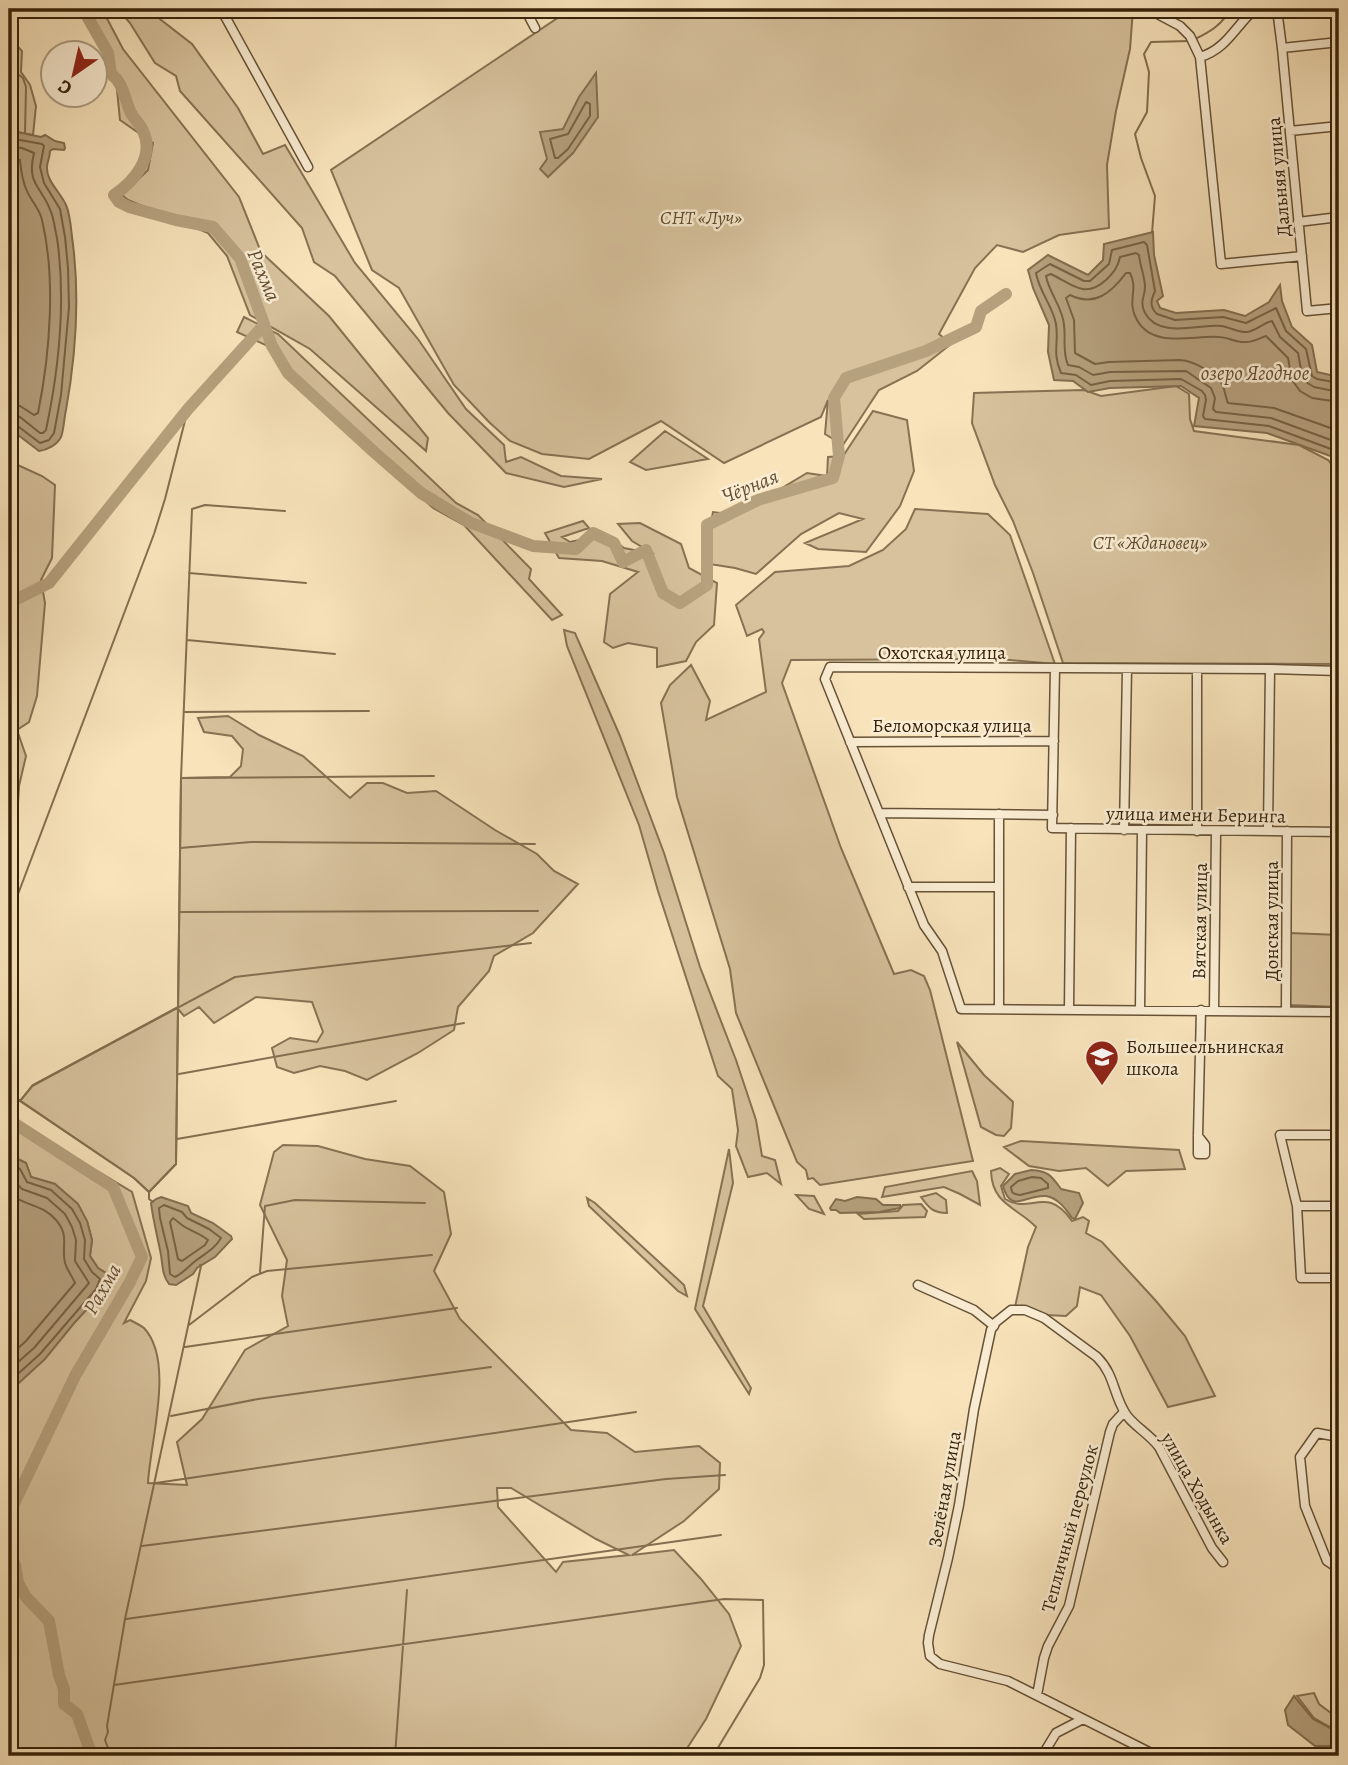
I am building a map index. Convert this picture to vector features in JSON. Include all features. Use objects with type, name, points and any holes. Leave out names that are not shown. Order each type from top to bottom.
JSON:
[{"type":"street","points":[[221,9],[307,167]]},
{"type":"street","points":[[525,9],[535,27]]},
{"type":"street","points":[[1148,9],[1180,26],[1192,39],[1200,57],[1221,264],[1302,256]]},
{"type":"street","points":[[1200,57],[1223,46],[1255,9]]},
{"type":"street","name":"Дальняя улица","points":[[1277,9],[1307,311],[1339,308]]},
{"type":"street","points":[[1282,48],[1339,42]]},
{"type":"street","points":[[1290,131],[1339,126]]},
{"type":"street","points":[[1298,222],[1339,217]]},
{"type":"street","name":"Охотская улица","points":[[850,742],[825,679],[830,667],[1339,671]]},
{"type":"street","points":[[879,813],[1052,814],[1055,668]]},
{"type":"street","points":[[1124,830],[1127,668]]},
{"type":"street","points":[[1197,669],[1197,831]]},
{"type":"street","points":[[1268,831],[1270,669]]},
{"type":"street","name":"Беломорская улица","points":[[850,742],[1054,741]]},
{"type":"street","points":[[850,742],[923,925],[942,951],[961,1009],[1339,1012]]},
{"type":"street","points":[[999,814],[999,1009]]},
{"type":"street","name":"улица имени Беринга","points":[[1052,814],[1052,828],[1339,832]]},
{"type":"street","points":[[1069,1009],[1071,828]]},
{"type":"street","points":[[1140,1010],[1142,830]]},
{"type":"street","name":"Вятская улица","points":[[1214,1011],[1216,831]]},
{"type":"street","name":"Донская улица","points":[[1286,1011],[1287,831]]},
{"type":"street","points":[[908,887],[999,887]]},
{"type":"street","points":[[1198,1136],[1201,1010]]},
{"type":"street","points":[[1339,1135],[1280,1135],[1297,1206],[1301,1278],[1339,1278]]},
{"type":"street","points":[[1297,1206],[1339,1206]]},
{"type":"street","points":[[918,1285],[974,1310],[995,1324]]},
{"type":"street","name":"улица Ходынка","points":[[995,1324],[1011,1310],[1025,1310],[1044,1318],[1104,1363],[1124,1412],[1150,1435],[1159,1447],[1212,1548],[1223,1562]]},
{"type":"street","name":"Зелёная улица","points":[[995,1324],[988,1342],[974,1409],[959,1505],[929,1635],[929,1652],[934,1661],[940,1664],[1008,1681],[1037,1695]]},
{"type":"street","name":"Тепличный переулок","points":[[1037,1695],[1048,1646],[1069,1606],[1110,1432],[1113,1424],[1124,1412]]},
{"type":"street","points":[[1339,1437],[1317,1433],[1300,1457],[1305,1506],[1327,1561],[1339,1569]]},
{"type":"street","points":[[1037,1695],[1157,1756]]},
{"type":"street","points":[[1042,1756],[1056,1733],[1083,1719]]},
{"type":"green space","points":[[88,9],[102,9],[123,49],[239,197],[261,252],[329,316],[428,438],[426,451],[310,349],[250,315],[227,256],[208,233],[128,200],[122,195],[148,170],[153,143],[120,120],[115,70],[108,54],[108,38],[101,38]]},
{"type":"green space","points":[[118,9],[147,9],[192,44],[238,108],[263,154],[285,145],[355,263],[418,339],[466,409],[504,445],[506,462],[521,457],[561,476],[602,479],[564,487],[506,473],[448,413],[335,276],[314,262],[302,228],[180,91],[176,76],[155,63]]},
{"type":"green space","name":"СНТ «Луч»","points":[[571,9],[1133,9],[1130,49],[1107,165],[1109,228],[1059,235],[1023,252],[997,245],[975,268],[939,334],[951,344],[917,371],[879,390],[843,445],[825,434],[828,400],[821,417],[724,463],[661,421],[589,459],[542,454],[510,441],[454,385],[399,288],[372,270],[331,170]]},
{"type":"green space","points":[[9,34],[22,51],[21,72],[30,85],[36,106],[33,135],[12,131],[9,134]]},
{"type":"green space","points":[[244,317],[278,334],[456,503],[478,515],[531,569],[529,579],[562,615],[552,620],[464,525],[433,508],[388,467],[268,346],[237,332]]},
{"type":"green space","name":"СТ «Ждановец»","points":[[1176,386],[1189,394],[1190,419],[1194,431],[1299,445],[1328,460],[1339,472],[1339,664],[1063,663],[1033,573],[972,423],[974,393],[1084,390],[1101,396]]},
{"type":"green space","points":[[873,411],[907,420],[914,471],[900,506],[866,552],[818,549],[805,543],[863,519],[839,513],[801,534],[756,574],[703,563],[713,512],[737,515],[807,473],[827,476],[828,457],[843,456]]},
{"type":"green space","points":[[665,431],[708,459],[646,470],[630,462]]},
{"type":"green space","points":[[9,461],[55,485],[52,558],[41,580],[45,603],[37,696],[29,722],[17,730],[26,756],[19,786],[16,838],[9,858]]},
{"type":"green space","points":[[915,509],[988,514],[1010,535],[1055,664],[999,659],[791,660],[782,683],[841,848],[894,974],[911,970],[924,976],[930,990],[973,1161],[820,1185],[813,1178],[808,1179],[806,1170],[797,1162],[736,1013],[730,969],[677,797],[661,703],[670,685],[691,665],[710,701],[706,720],[766,692],[759,639],[764,632],[762,629],[747,636],[736,605],[775,572],[849,566],[883,550],[906,529]]},
{"type":"green space","points":[[583,521],[589,528],[562,537],[570,542],[606,534],[624,548],[654,554],[632,541],[618,524],[640,523],[681,544],[689,568],[717,583],[714,625],[696,642],[686,661],[657,667],[657,648],[628,643],[613,648],[604,642],[610,594],[638,572],[602,561],[559,558],[545,533]]},
{"type":"green space","points":[[564,630],[575,633],[620,736],[664,853],[700,967],[736,1060],[756,1120],[762,1156],[775,1160],[781,1184],[767,1173],[748,1177],[736,1146],[738,1130],[732,1089],[718,1076],[639,825],[567,646]]},
{"type":"green space","points":[[228,716],[259,735],[303,756],[350,798],[367,783],[383,783],[407,793],[436,791],[537,854],[554,871],[578,884],[533,933],[494,956],[489,971],[458,1007],[454,1030],[367,1080],[345,1071],[320,1066],[294,1073],[277,1067],[272,1048],[290,1038],[317,1042],[323,1032],[312,1002],[256,997],[214,1023],[199,1007],[184,1016],[178,1009],[176,1164],[149,1192],[134,1178],[20,1101],[33,1085],[178,1007],[181,778],[230,777],[241,766],[243,749],[232,736],[204,732],[198,718]]},
{"type":"green space","points":[[1290,933],[1339,935],[1339,1007],[1288,1005]]},
{"type":"green space","points":[[957,1042],[984,1075],[1013,1102],[1011,1128],[1004,1136],[981,1127]]},
{"type":"green space","points":[[9,1120],[53,1149],[77,1159],[132,1192],[151,1258],[146,1281],[124,1323],[130,1320],[144,1328],[153,1342],[158,1360],[158,1402],[148,1483],[187,1485],[177,1442],[202,1419],[245,1350],[288,1326],[282,1296],[287,1260],[260,1205],[274,1152],[283,1145],[318,1146],[365,1159],[410,1166],[444,1192],[451,1234],[434,1271],[460,1319],[571,1430],[607,1433],[635,1452],[699,1446],[720,1463],[719,1489],[684,1521],[632,1555],[674,1550],[729,1614],[741,1646],[706,1719],[682,1756],[9,1756],[9,1392],[103,1292],[109,1275],[98,1268],[90,1256],[92,1240],[87,1221],[55,1184],[31,1177],[26,1163],[9,1155]],"holes":[[[497,1488],[511,1488],[596,1539],[629,1555],[563,1562],[556,1572],[498,1507]]]},
{"type":"green space","points":[[1021,1141],[1179,1150],[1185,1169],[1126,1171],[1108,1186],[1086,1168],[1059,1171],[1029,1166],[1004,1147]]},
{"type":"green space","points":[[729,1149],[733,1183],[703,1306],[751,1388],[749,1394],[695,1309]]},
{"type":"green space","points":[[1000,1168],[1009,1174],[1001,1186],[1005,1199],[1023,1204],[1054,1204],[1072,1221],[1083,1217],[1089,1221],[1086,1233],[1102,1242],[1185,1336],[1215,1396],[1168,1407],[1130,1336],[1101,1295],[1080,1287],[1077,1306],[1066,1316],[1046,1315],[1015,1307],[1028,1247],[1036,1227],[1007,1204],[996,1191],[991,1171]]},
{"type":"green space","points":[[972,1171],[977,1181],[980,1205],[944,1187],[882,1197],[885,1187]]},
{"type":"green space","points":[[936,1193],[946,1200],[947,1213],[932,1209],[921,1197]]},
{"type":"green space","points":[[796,1195],[814,1196],[824,1214],[809,1209]]},
{"type":"green space","points":[[587,1198],[684,1285],[687,1296],[678,1291],[589,1206]]},
{"type":"green space","points":[[921,1204],[927,1211],[925,1217],[864,1219],[858,1214],[898,1211],[903,1205]]},
{"type":"green space","points":[[1314,1693],[1319,1704],[1339,1719],[1339,1732],[1314,1718],[1297,1696]]},
{"type":"green space","points":[[1339,1735],[1339,1756],[1319,1755],[1317,1747],[1333,1747],[1332,1738]]},
{"type":"water","points":[[596,73],[598,117],[573,153],[548,177],[540,169],[547,159],[540,132],[563,129],[579,97]]},
{"type":"water","points":[[12,131],[41,137],[45,135],[64,143],[65,148],[50,151],[47,172],[64,200],[70,221],[76,302],[74,345],[63,431],[54,445],[39,451],[9,428],[9,134]]},
{"type":"water","name":"озеро Ягодное","points":[[1153,232],[1154,255],[1163,296],[1157,301],[1160,308],[1176,313],[1224,310],[1245,316],[1269,302],[1280,285],[1282,301],[1292,327],[1312,345],[1317,372],[1339,377],[1339,463],[1336,458],[1267,433],[1194,426],[1199,398],[1181,386],[1110,388],[1088,392],[1073,381],[1054,380],[1048,352],[1049,325],[1028,270],[1048,255],[1088,275],[1103,260],[1104,244]]},
{"type":"water","points":[[9,1155],[26,1163],[31,1177],[55,1184],[78,1204],[87,1221],[92,1240],[90,1256],[98,1268],[109,1275],[103,1292],[45,1359],[9,1392]]},
{"type":"water","points":[[1031,1170],[1049,1175],[1061,1189],[1079,1193],[1083,1203],[1075,1219],[1050,1197],[1010,1200],[1003,1186],[1015,1174]]},
{"type":"water","points":[[161,1197],[188,1206],[191,1213],[213,1223],[232,1239],[215,1257],[176,1285],[169,1284],[165,1276],[153,1215],[151,1203]]},
{"type":"water","points":[[857,1197],[876,1199],[883,1205],[900,1205],[900,1208],[879,1212],[840,1213],[830,1208],[836,1199],[845,1201]]},
{"type":"water","points":[[1294,1696],[1313,1719],[1336,1731],[1331,1738],[1331,1746],[1315,1746],[1288,1725],[1285,1710]]},
{"type":"waterway","name":"Чёрная","points":[[83,9],[108,53],[111,74],[121,87],[146,140],[145,159],[141,167],[129,183],[114,195],[119,202],[129,207],[213,227],[240,258],[272,346],[288,373],[421,493],[469,522],[533,546],[576,549],[593,533],[614,543],[623,562],[646,550],[663,593],[680,603],[707,585],[707,525],[758,500],[833,478],[839,456],[834,398],[846,378],[926,351],[976,327],[981,311],[1006,294]]},
{"type":"waterway","points":[[1195,39],[1216,27],[1230,9]]},
{"type":"waterway","points":[[1152,233],[1155,196],[1135,134],[1147,112],[1149,72],[1144,54],[1151,42],[1190,41]]},
{"type":"waterway","points":[[9,43],[17,50],[15,72],[23,78],[26,87],[25,133]]},
{"type":"waterway","name":"Рахма","points":[[9,603],[49,583],[188,409],[264,325]]},
{"type":"waterway","points":[[9,918],[154,534],[188,409]]},
{"type":"waterway","points":[[149,1192],[176,1164],[181,778],[192,509],[205,505],[285,511]]},
{"type":"waterway","points":[[189,573],[306,583]]},
{"type":"waterway","points":[[187,640],[335,654]]},
{"type":"waterway","points":[[184,712],[369,711]]},
{"type":"waterway","points":[[183,778],[434,776]]},
{"type":"waterway","points":[[180,848],[251,842],[535,844]]},
{"type":"waterway","points":[[179,912],[538,911]]},
{"type":"waterway","points":[[20,1101],[32,1086],[235,977],[531,943]]},
{"type":"waterway","points":[[179,1074],[464,1023]]},
{"type":"waterway","points":[[9,1093],[134,1178],[149,1192],[149,1199],[153,1202]]},
{"type":"waterway","points":[[177,1139],[396,1101]]},
{"type":"waterway","name":"Рахма","points":[[9,1120],[113,1187],[142,1257],[75,1376],[9,1519]]},
{"type":"waterway","points":[[260,1272],[265,1206],[295,1200],[425,1203]]},
{"type":"waterway","points":[[189,1325],[252,1277],[267,1271],[432,1255]]},
{"type":"waterway","points":[[111,1756],[105,1740],[125,1619],[200,1265]]},
{"type":"waterway","points":[[185,1347],[457,1308]]},
{"type":"waterway","points":[[171,1416],[258,1399],[491,1367]]},
{"type":"waterway","points":[[156,1483],[636,1412]]},
{"type":"waterway","points":[[142,1546],[666,1479],[725,1475]]},
{"type":"waterway","points":[[126,1619],[721,1535]]},
{"type":"waterway","name":"Рахма","points":[[9,1549],[18,1583],[26,1597],[49,1621],[64,1689],[64,1704],[77,1714],[92,1756]]},
{"type":"waterway","points":[[395,1756],[407,1590]]},
{"type":"waterway","points":[[114,1685],[724,1599],[763,1600],[764,1665],[760,1678],[713,1756]]},
{"type":"place","name":"Большеельнинская школа","points":[[1102,1087]]}]
